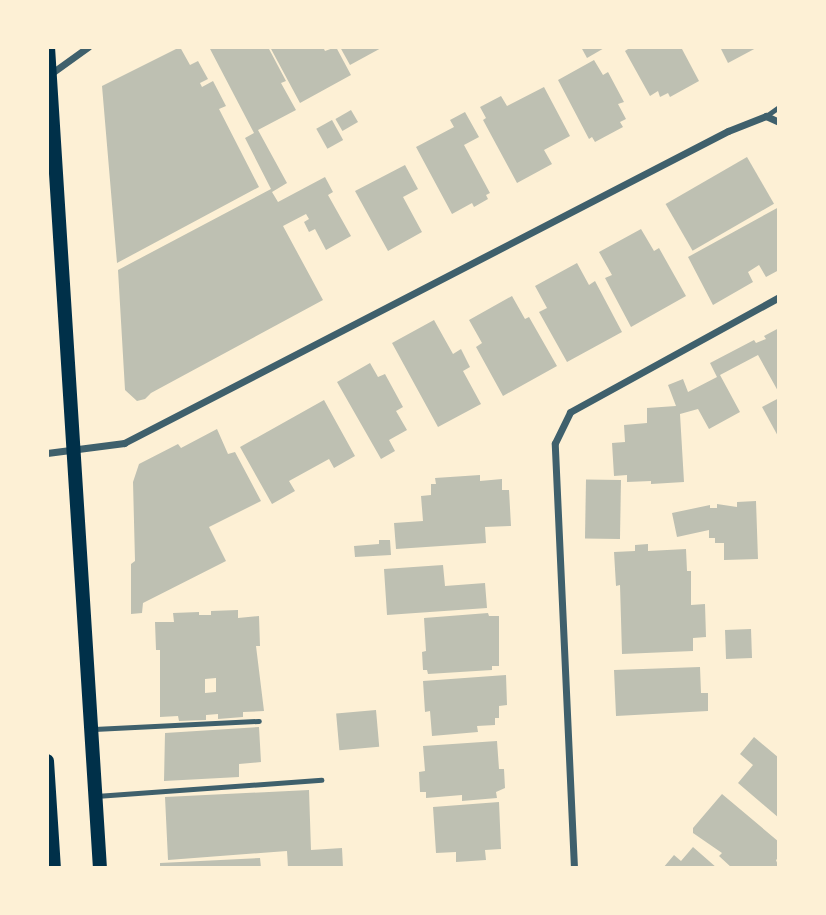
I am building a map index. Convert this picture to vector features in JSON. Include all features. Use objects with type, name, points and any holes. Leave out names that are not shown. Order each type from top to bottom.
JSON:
[{"type":"main road","points":[[48,47],[100,868]]},
{"type":"main road","points":[[47,761],[54,868]]},
{"type":"street","points":[[49,75],[88,47]]},
{"type":"street","points":[[47,453],[124,443],[728,131],[766,116],[779,122]]},
{"type":"street","points":[[574,868],[555,443],[570,412],[779,297]]},
{"type":"lane","points":[[766,116],[779,107]]},
{"type":"lane","points":[[92,729],[259,721]]},
{"type":"lane","points":[[96,796],[321,780]]},
{"type":"building","points":[[180,47],[190,65],[198,61],[208,79],[200,83],[202,87],[213,81],[226,106],[219,109],[259,187],[117,263],[102,86]]},
{"type":"building","points":[[209,47],[268,47],[286,81],[281,83],[296,110],[258,130],[287,183],[272,192],[278,202],[325,177],[333,192],[328,195],[351,236],[326,250],[315,229],[309,232],[304,222],[309,219],[306,214],[283,226],[323,300],[137,401],[125,390],[118,270],[271,189],[245,138],[254,133]]},
{"type":"building","points":[[270,47],[323,47],[325,51],[336,47],[351,75],[300,103]]},
{"type":"building","points":[[340,47],[383,47],[350,65]]},
{"type":"building","points":[[581,47],[606,47],[587,58]]},
{"type":"building","points":[[631,47],[685,47],[682,49],[699,81],[670,97],[668,93],[660,97],[658,91],[650,96],[625,51]]},
{"type":"building","points":[[720,47],[758,47],[728,63]]},
{"type":"building","points":[[594,60],[603,75],[608,72],[624,102],[618,104],[626,119],[620,122],[623,127],[595,142],[592,137],[589,139],[558,80]]},
{"type":"building","points":[[544,87],[570,136],[544,150],[552,164],[517,183],[483,120],[486,118],[480,107],[501,96],[507,106]]},
{"type":"building","points":[[351,110],[358,122],[342,131],[335,119]]},
{"type":"building","points":[[465,112],[479,137],[464,145],[490,193],[486,195],[488,199],[474,207],[472,203],[452,214],[416,147],[454,127],[450,120]]},
{"type":"building","points":[[332,120],[343,140],[327,149],[316,129]]},
{"type":"building","points":[[747,157],[774,204],[693,251],[666,204]]},
{"type":"building","points":[[405,165],[418,189],[403,197],[422,232],[388,251],[355,191]]},
{"type":"building","points":[[779,207],[779,270],[766,277],[759,265],[748,272],[753,282],[713,305],[688,257]]},
{"type":"building","points":[[641,229],[654,251],[659,248],[686,296],[631,327],[605,278],[612,275],[599,252]]},
{"type":"building","points":[[577,263],[589,285],[595,281],[622,332],[567,362],[539,312],[547,308],[535,286]]},
{"type":"building","points":[[512,296],[525,319],[529,317],[557,366],[503,396],[476,347],[482,343],[469,320]]},
{"type":"building","points":[[434,320],[453,354],[461,349],[470,367],[463,371],[481,404],[438,427],[392,343]]},
{"type":"building","points":[[779,328],[779,393],[758,355],[720,375],[740,412],[709,429],[698,409],[680,414],[684,482],[627,482],[627,475],[614,476],[612,443],[625,442],[624,425],[647,423],[647,408],[676,406],[668,385],[683,379],[688,392],[717,377],[710,363],[754,340],[756,343],[766,339],[764,336]]},
{"type":"building","points":[[370,363],[378,377],[385,374],[403,407],[396,411],[407,430],[389,440],[395,451],[381,459],[337,382]]},
{"type":"building","points":[[779,398],[779,438],[762,407]]},
{"type":"building","points":[[324,400],[355,456],[334,468],[329,459],[289,481],[295,491],[272,504],[240,447]]},
{"type":"building","points":[[217,429],[228,454],[235,452],[261,501],[209,527],[226,561],[143,603],[142,613],[131,614],[131,564],[135,561],[133,482],[139,464],[178,444],[181,448]]},
{"type":"building","points":[[480,475],[480,481],[502,479],[502,490],[509,490],[511,526],[485,527],[486,543],[396,549],[394,523],[423,521],[421,496],[431,495],[431,484],[436,484],[435,478]]},
{"type":"building","points":[[586,479],[621,480],[620,539],[585,538]]},
{"type":"building","points":[[756,501],[758,559],[724,560],[724,543],[715,543],[715,538],[709,538],[709,530],[677,537],[672,513],[710,505],[710,508],[717,508],[717,504],[737,507],[737,502]]},
{"type":"building","points":[[379,540],[390,540],[391,555],[355,557],[354,546],[379,544]]},
{"type":"building","points":[[648,544],[648,551],[686,549],[687,571],[691,571],[691,605],[705,604],[706,637],[693,638],[693,651],[622,654],[620,585],[616,586],[614,552],[635,551],[635,545]]},
{"type":"building","points":[[443,565],[445,586],[485,583],[487,608],[387,615],[384,569]]},
{"type":"building","points":[[238,610],[238,618],[259,616],[260,646],[256,646],[264,711],[243,712],[243,717],[218,719],[218,714],[206,715],[206,720],[179,721],[178,716],[160,717],[160,650],[156,650],[155,622],[174,622],[173,613],[199,612],[199,615],[211,615],[211,611]],"holes":[[[216,678],[216,692],[205,693],[205,679]]]},
{"type":"building","points":[[488,613],[489,616],[499,616],[499,666],[492,666],[492,670],[428,674],[427,670],[423,670],[422,652],[426,651],[424,618]]},
{"type":"building","points":[[751,629],[752,658],[726,659],[725,630]]},
{"type":"building","points":[[700,667],[701,693],[708,693],[708,711],[616,716],[614,670]]},
{"type":"building","points":[[506,675],[507,705],[499,706],[499,718],[495,718],[495,725],[477,726],[478,732],[432,736],[430,711],[425,712],[423,681]]},
{"type":"building","points":[[376,710],[379,747],[339,750],[336,713]]},
{"type":"building","points":[[259,727],[261,762],[239,764],[239,777],[164,781],[165,733]]},
{"type":"building","points":[[754,737],[779,758],[779,818],[738,783],[753,765],[740,754]]},
{"type":"building","points":[[497,741],[499,769],[504,769],[505,788],[496,792],[497,798],[462,801],[462,795],[426,798],[426,792],[420,792],[419,772],[425,771],[423,746]]},
{"type":"building","points":[[309,790],[311,850],[342,848],[343,868],[288,868],[287,851],[168,860],[165,797]]},
{"type":"building","points":[[722,794],[779,842],[779,857],[776,860],[779,868],[732,868],[719,856],[722,853],[693,833],[693,828]]},
{"type":"building","points":[[499,802],[501,849],[485,850],[486,860],[456,862],[456,852],[436,853],[433,807]]},
{"type":"building","points":[[693,847],[717,868],[663,868],[674,855],[681,861]]},
{"type":"building","points":[[260,858],[261,868],[160,868],[160,863]]}]
